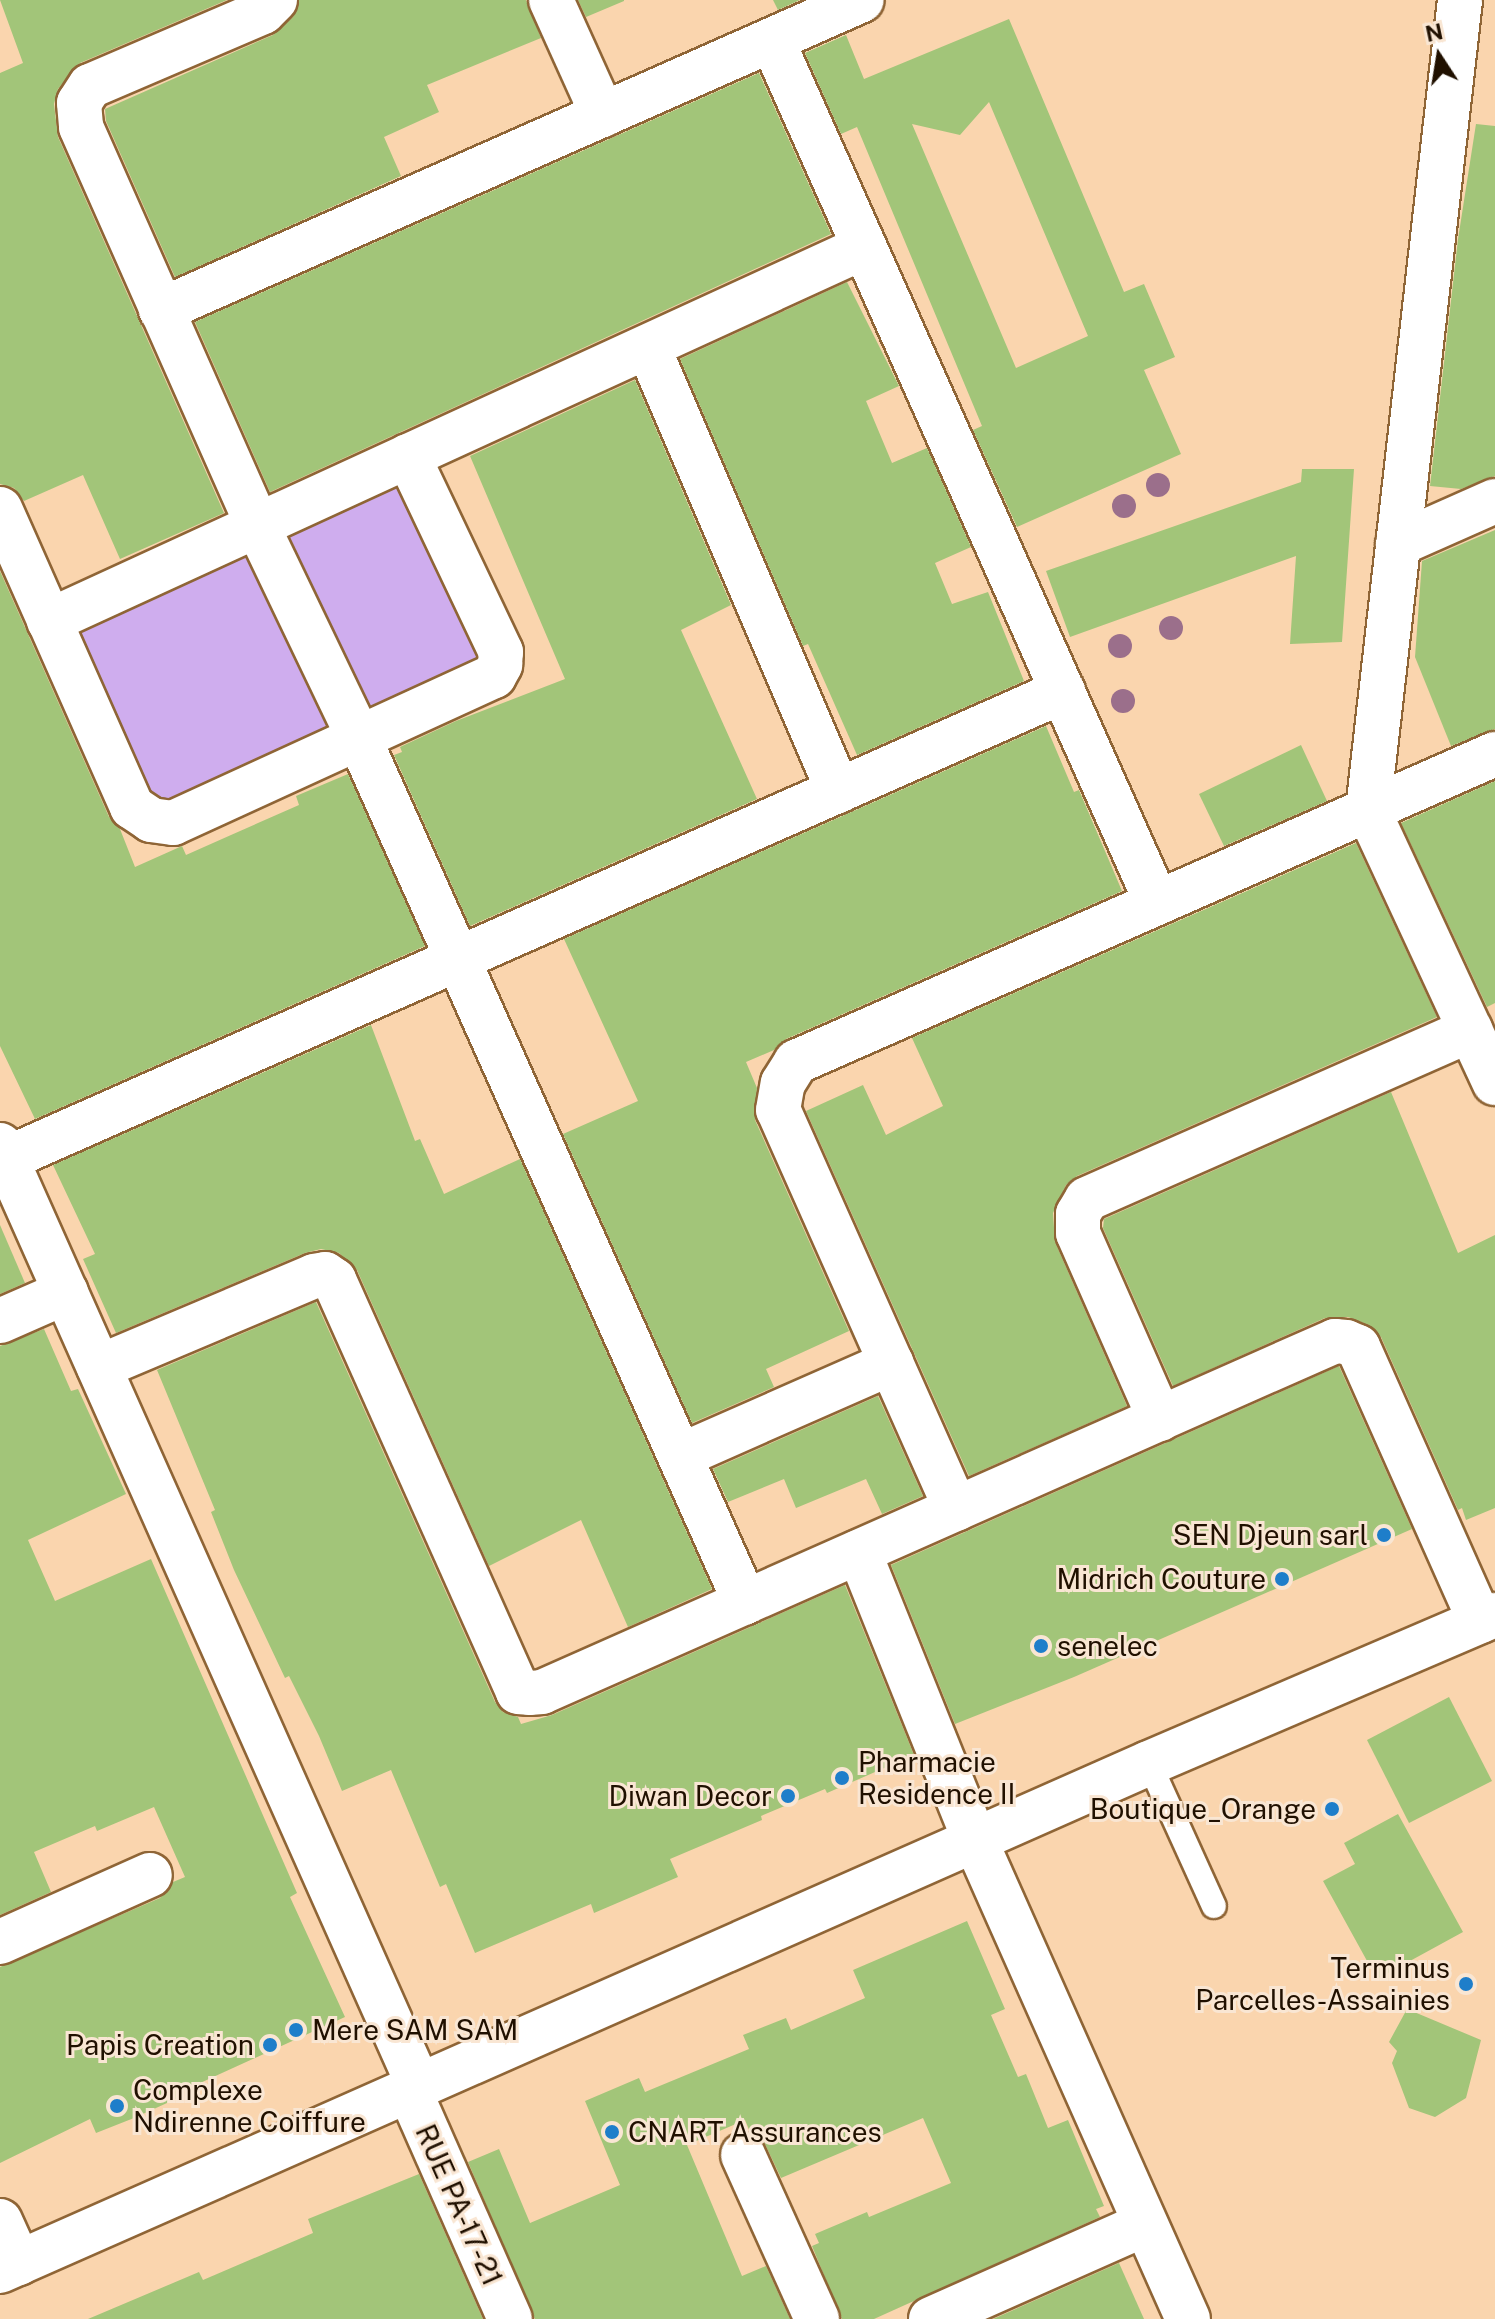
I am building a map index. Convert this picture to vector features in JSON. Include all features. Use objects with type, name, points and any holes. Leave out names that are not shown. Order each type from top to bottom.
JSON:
[{"type":"street","points":[[275,0],[263,12],[90,86],[79,103],[81,127],[257,525],[358,736],[745,1602]]},
{"type":"street","points":[[551,0],[603,115]]},
{"type":"street","points":[[161,310],[862,0]]},
{"type":"street","points":[[1460,0],[1368,810],[1495,1083]]},
{"type":"street","points":[[772,40],[1157,903]]},
{"type":"street","points":[[49,621],[864,247]]},
{"type":"street","points":[[648,347],[838,791]]},
{"type":"street","points":[[0,509],[132,807],[151,820],[173,823],[494,676],[500,665],[501,652],[408,456]]},
{"type":"street","points":[[1398,544],[1495,501]]},
{"type":"street","points":[[3,1152],[458,959],[1063,691]]},
{"type":"street","points":[[956,1509],[778,1110],[783,1083],[796,1062],[1495,754]]},
{"type":"street","points":[[1160,1419],[1078,1233],[1078,1214],[1087,1199],[1470,1030]]},
{"type":"street","name":"RUE PA-17-21","points":[[3,1152],[414,2088],[510,2319]]},
{"type":"street","points":[[0,2221],[9,2267],[1149,1763],[1487,1618],[1358,1347],[1335,1341],[542,1692],[518,1692],[334,1280],[325,1274],[99,1367]]},
{"type":"street","points":[[0,1321],[66,1292]]},
{"type":"street","points":[[680,1456],[891,1363]]},
{"type":"street","points":[[859,1552],[975,1840],[1188,2319]]},
{"type":"street","points":[[0,1942],[150,1875]]},
{"type":"street","points":[[743,2155],[817,2319]]},
{"type":"street","points":[[931,2319],[1145,2224]]},
{"type":"lane","points":[[1149,1763],[1214,1906]]},
{"type":"shaded area","points":[[424,465],[509,656],[150,815],[65,623]]},
{"type":"building","points":[[0,0],[227,0],[80,63],[58,89],[54,104],[58,137],[224,513],[120,559],[83,475],[24,501],[14,488],[0,484],[0,73],[23,63]]},
{"type":"building","points":[[299,0],[526,0],[541,38],[427,85],[439,112],[384,137],[401,176],[175,277],[106,121],[105,109],[273,35],[293,17]]},
{"type":"building","points":[[578,0],[624,0],[624,1],[586,17]]},
{"type":"building","points":[[773,0],[800,0],[778,10]]},
{"type":"building","points":[[1009,19],[1124,292],[1144,284],[1175,357],[1144,370],[1181,454],[1017,527],[973,430],[982,426],[857,127],[841,134],[805,53],[846,35],[864,79]],"holes":[[[989,102],[1088,336],[1016,368],[912,124],[960,135]]]},
{"type":"building","points":[[759,73],[831,234],[270,492],[195,322]]},
{"type":"building","points":[[1476,124],[1495,126],[1495,476],[1461,489],[1430,486],[1458,239]]},
{"type":"building","points":[[847,282],[899,386],[866,401],[892,463],[927,448],[971,547],[935,563],[952,604],[988,592],[1024,681],[857,755],[808,644],[803,646],[680,359]]},
{"type":"building","points":[[635,380],[731,605],[681,630],[757,799],[470,926],[394,755],[402,752],[400,747],[456,721],[565,679],[470,456]]},
{"type":"building","points":[[1302,469],[1354,469],[1342,642],[1290,644],[1296,556],[1070,637],[1046,571],[1301,482]]},
{"type":"building","points":[[1495,530],[1495,729],[1451,746],[1415,657],[1422,561]]},
{"type":"building","points":[[0,571],[109,817],[120,829],[135,867],[182,846],[186,855],[299,805],[296,796],[348,774],[425,946],[35,1119],[0,1046]]},
{"type":"building","points":[[1046,726],[1074,792],[1079,790],[1122,891],[786,1039],[774,1050],[746,1062],[757,1088],[755,1120],[849,1331],[766,1369],[774,1387],[692,1423],[563,1134],[638,1101],[564,939]]},
{"type":"building","points":[[1301,745],[1327,801],[1224,846],[1199,794]]},
{"type":"building","points":[[1495,781],[1495,1003],[1487,1007],[1401,823]]},
{"type":"building","points":[[1356,843],[1437,1017],[1077,1176],[1066,1185],[1053,1213],[1055,1242],[1127,1406],[969,1476],[806,1111],[863,1085],[886,1135],[943,1106],[912,1038]]},
{"type":"building","points":[[371,1025],[415,1141],[420,1139],[444,1194],[520,1159],[712,1589],[628,1627],[581,1520],[489,1566],[357,1270],[339,1253],[321,1249],[305,1253],[116,1333],[83,1259],[95,1254],[53,1165]]},
{"type":"building","points":[[1391,1092],[1458,1253],[1495,1235],[1495,1508],[1466,1520],[1462,1508],[1458,1510],[1381,1337],[1369,1325],[1348,1317],[1325,1318],[1173,1386],[1103,1228],[1104,1219]]},
{"type":"building","points":[[0,1225],[25,1283],[0,1294]]},
{"type":"building","points":[[316,1302],[495,1702],[503,1712],[518,1717],[521,1724],[552,1715],[845,1585],[914,1755],[827,1793],[825,1789],[761,1816],[762,1820],[670,1859],[678,1877],[594,1913],[591,1904],[475,1953],[446,1884],[440,1887],[391,1770],[342,1791],[319,1736],[289,1676],[285,1678],[234,1570],[211,1512],[215,1510],[157,1370]]},
{"type":"building","points":[[44,1329],[71,1391],[78,1389],[126,1494],[28,1540],[55,1601],[151,1559],[297,1893],[290,1897],[345,2017],[176,2094],[178,2098],[134,2118],[96,2133],[90,2119],[0,2163],[0,1967],[160,1898],[173,1882],[185,1877],[154,1807],[97,1831],[95,1826],[34,1852],[51,1892],[0,1915],[0,1346]]},
{"type":"building","points":[[1339,1366],[1412,1529],[1074,1677],[955,1724],[891,1565]]},
{"type":"building","points":[[878,1396],[923,1496],[882,1514],[866,1479],[796,1508],[784,1479],[728,1502],[713,1469]]},
{"type":"building","points":[[1449,1697],[1492,1781],[1409,1823],[1367,1740]]},
{"type":"building","points":[[1398,1814],[1463,1932],[1377,1979],[1323,1881],[1355,1864],[1344,1843]]},
{"type":"building","points":[[967,1921],[1005,2009],[991,2015],[1018,2077],[1026,2074],[1048,2128],[1068,2120],[1104,2206],[1096,2209],[1100,2217],[874,2319],[842,2319],[812,2246],[819,2243],[815,2234],[867,2212],[869,2217],[951,2183],[923,2118],[781,2178],[765,2144],[750,2132],[745,2120],[687,2145],[742,2276],[766,2266],[790,2319],[535,2319],[468,2162],[499,2149],[530,2223],[620,2185],[585,2101],[639,2078],[645,2092],[749,2049],[743,2035],[786,2018],[791,2030],[865,1998],[853,1970]]},
{"type":"building","points":[[1407,2009],[1481,2040],[1466,2098],[1435,2117],[1409,2108],[1392,2063],[1397,2051],[1389,2042]]},
{"type":"building","points":[[419,2174],[483,2319],[88,2319],[199,2272],[203,2280],[313,2233],[308,2219]]},
{"type":"building","points":[[1119,2263],[1144,2319],[993,2319]]},
{"type":"place","name":"SEN Djeun sarl","points":[[1384,1535]]},
{"type":"place","name":"Midrich Couture","points":[[1282,1579]]},
{"type":"place","name":"senelec","points":[[1041,1646]]},
{"type":"place","name":"Pharmacie Residence II","points":[[842,1778]]},
{"type":"place","name":"Diwan Decor","points":[[788,1796]]},
{"type":"place","name":"Boutique_Orange","points":[[1332,1809]]},
{"type":"place","name":"Terminus Parcelles-Assainies","points":[[1466,1984]]},
{"type":"place","name":"Mere SAM SAM","points":[[296,2030]]},
{"type":"place","name":"Papis Creation","points":[[270,2045]]},
{"type":"place","name":"Complexe Ndirenne Coiffure","points":[[117,2106]]},
{"type":"place","name":"CNART Assurances","points":[[612,2132]]}]
